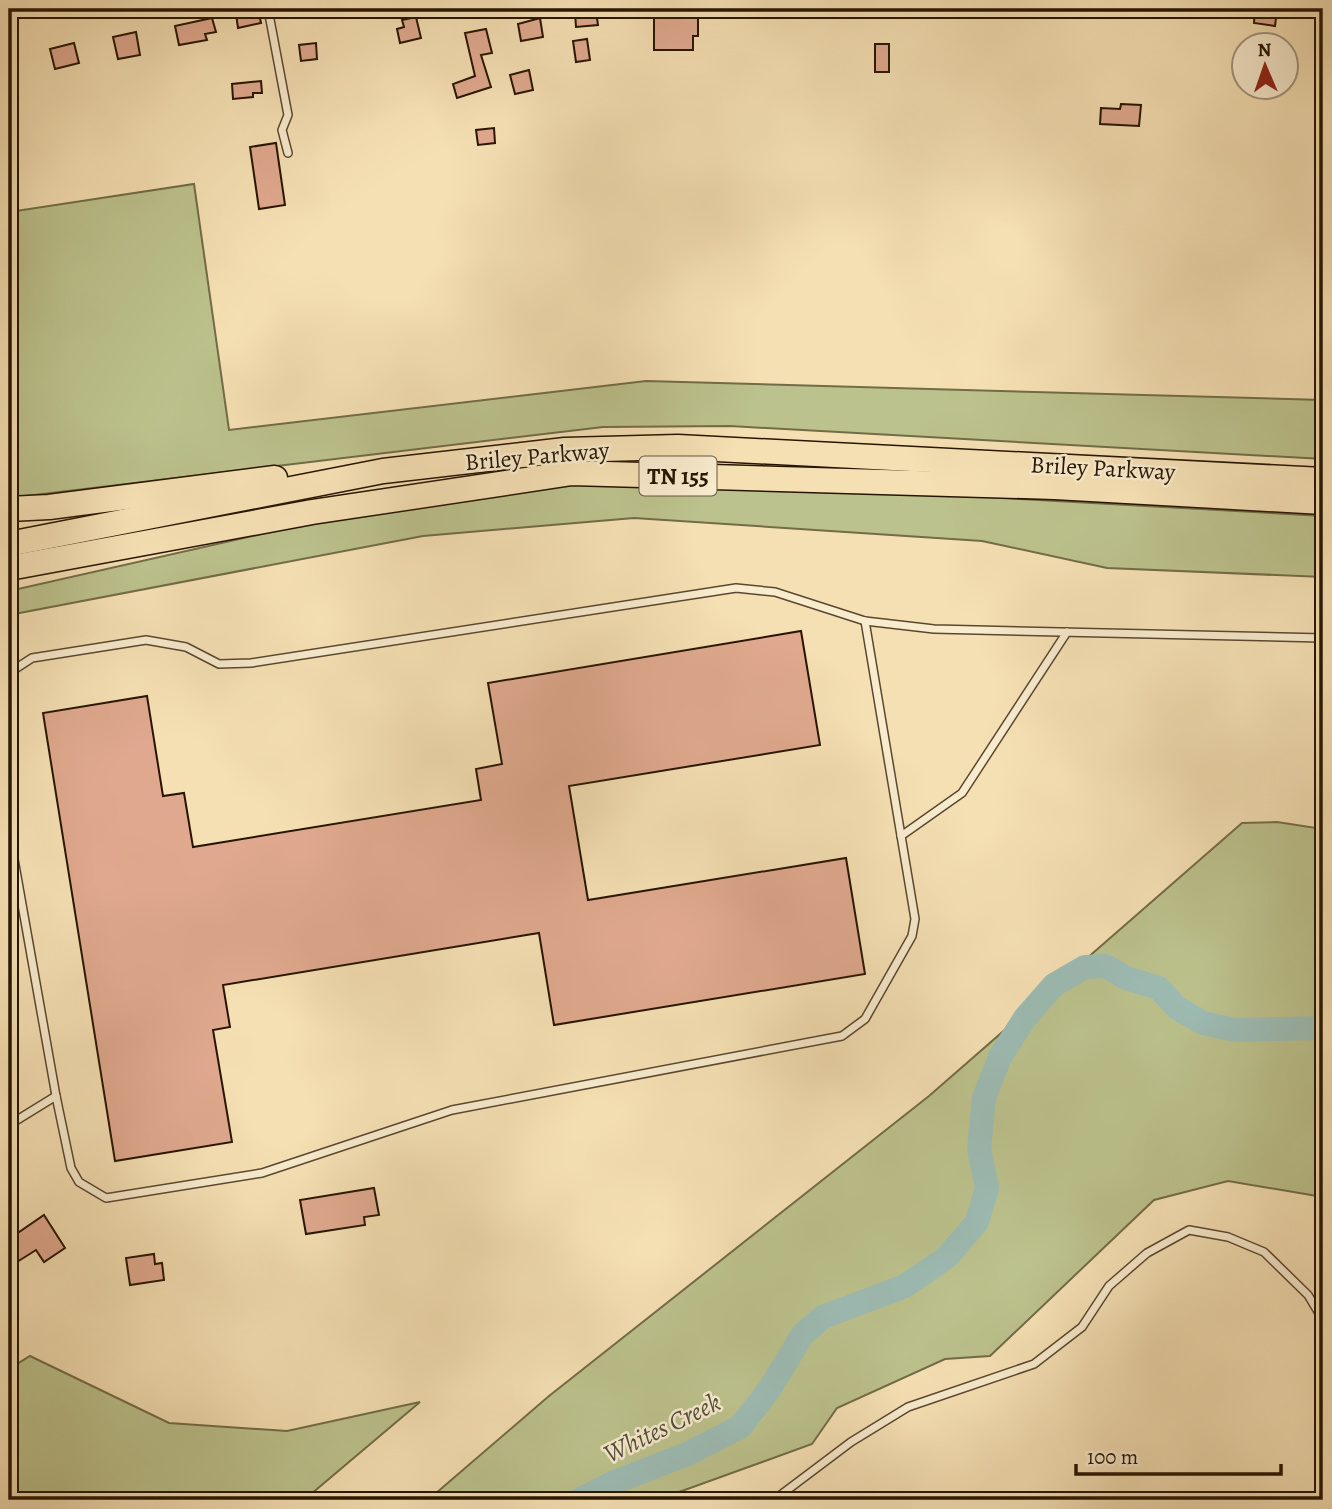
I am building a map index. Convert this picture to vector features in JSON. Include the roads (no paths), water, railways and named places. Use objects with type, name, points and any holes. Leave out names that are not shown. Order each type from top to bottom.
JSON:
[{"type":"highway","name":"Briley Parkway","points":[[9,544],[383,471],[565,450],[678,447],[1323,480]]},
{"type":"highway","points":[[9,509],[49,507],[302,474],[383,471]]},
{"type":"highway","name":"Briley Parkway","points":[[9,570],[39,562],[312,512],[572,473],[1055,487],[1323,502]]},
{"type":"lane","points":[[268,9],[288,115],[282,130],[288,153]]},
{"type":"lane","points":[[9,678],[12,671],[32,658],[146,640],[186,647],[219,664],[251,663],[736,588],[775,592],[865,621],[934,629],[1323,638]]},
{"type":"lane","points":[[9,831],[71,1168],[79,1182],[106,1198],[262,1173],[452,1110],[842,1036],[865,1018],[912,936],[915,919],[865,621]]},
{"type":"lane","points":[[901,836],[962,793],[1067,632]]},
{"type":"lane","points":[[9,1125],[56,1096]]},
{"type":"lane","points":[[774,1500],[851,1442],[908,1407],[1034,1364],[1082,1327],[1109,1286],[1147,1253],[1189,1230],[1228,1237],[1264,1252],[1308,1295],[1323,1320]]},
{"type":"waterway","name":"Whites Creek","points":[[579,1500],[615,1482],[687,1454],[740,1427],[769,1390],[803,1334],[823,1317],[905,1286],[947,1257],[977,1222],[987,1188],[979,1149],[984,1098],[1000,1057],[1025,1018],[1054,985],[1085,967],[1106,966],[1126,978],[1159,988],[1177,1008],[1203,1023],[1235,1030],[1323,1028]]}]
